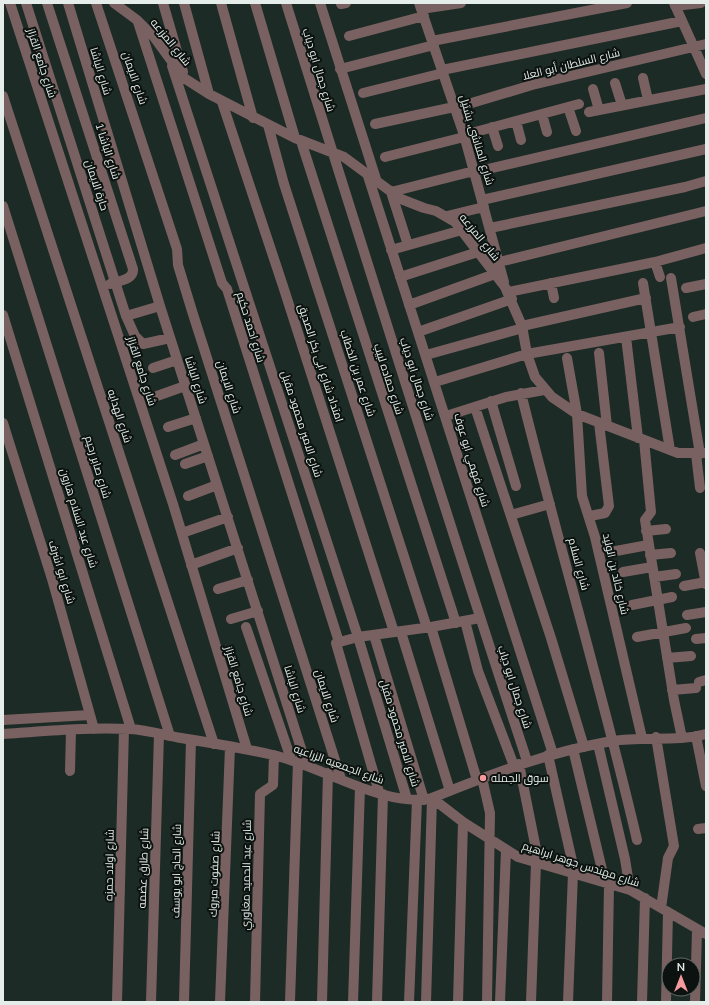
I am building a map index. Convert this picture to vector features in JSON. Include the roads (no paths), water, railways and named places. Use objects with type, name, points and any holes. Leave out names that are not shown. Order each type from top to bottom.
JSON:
[{"type":"street","name":"شارع جامع القزاز","points":[[10,3],[182,533],[247,749]]},
{"type":"street","name":"حارة الايمان","points":[[26,3],[126,316],[139,342],[147,344],[170,338]]},
{"type":"street","name":"شارع الباشا 1","points":[[48,3],[134,269],[130,277],[102,286]]},
{"type":"street","name":"شارع الباشا","points":[[68,3],[185,386],[273,657],[298,761]]},
{"type":"street","name":"شارع الايمان","points":[[96,3],[175,242],[178,252],[178,265],[194,317],[341,779]]},
{"type":"street","name":"شارع المزرعه","points":[[114,3],[123,6],[154,37],[184,78],[209,94],[298,140],[332,151],[376,179],[391,192],[412,204],[436,210],[447,216],[462,230],[508,293],[522,327],[527,354],[532,370],[544,390],[564,407],[577,414],[670,450],[701,454]]},
{"type":"street","points":[[163,3],[184,78]]},
{"type":"street","points":[[184,3],[209,94]]},
{"type":"street","points":[[221,3],[253,118]]},
{"type":"street","name":"شارع حماده لبيب","points":[[255,3],[298,140],[460,622],[478,670],[520,764]]},
{"type":"street","name":"شارع جمال ابو دياب","points":[[286,3],[480,618],[520,764]]},
{"type":"street","points":[[320,3],[376,179]]},
{"type":"street","points":[[349,36],[422,9],[461,3]]},
{"type":"street","points":[[340,69],[433,43],[627,3]]},
{"type":"street","points":[[701,3],[674,4],[693,46],[702,58],[706,74]]},
{"type":"street","name":"شارع المناشى, بشتيل","points":[[422,9],[464,136],[508,293]]},
{"type":"street","name":"شارع احمد حكيم","points":[[137,20],[222,283],[227,289],[337,642],[381,793],[377,1002]]},
{"type":"street","points":[[363,93],[443,72],[682,21]]},
{"type":"street","name":"شارع السلطان أبو العلا","points":[[375,124],[455,107],[532,85],[706,44]]},
{"type":"street","name":"شارع الامير محمود مقبل","points":[[170,58],[358,637],[420,799]]},
{"type":"street","points":[[643,78],[648,100]]},
{"type":"street","points":[[615,83],[622,105]]},
{"type":"street","points":[[593,89],[594,111],[706,89]]},
{"type":"street","name":"شارع الهدايه","points":[[3,96],[214,744]]},
{"type":"street","name":"امتداد شارع ابى بكر الصديق","points":[[222,102],[450,791]]},
{"type":"street","points":[[385,157],[574,106],[576,131]]},
{"type":"street","points":[[542,114],[547,132]]},
{"type":"street","points":[[408,245],[391,192],[474,171],[706,118]]},
{"type":"street","points":[[516,121],[521,140]]},
{"type":"street","name":"شارع عمر بن الخطاب","points":[[268,125],[284,184],[489,807],[490,840],[487,1002]]},
{"type":"street","points":[[492,127],[498,146]]},
{"type":"street","points":[[447,216],[483,203],[706,149]]},
{"type":"street","name":"شارع فهمي ابو عوف","points":[[367,173],[446,416],[550,755],[574,873],[568,1002]]},
{"type":"street","points":[[490,228],[685,187],[706,180]]},
{"type":"street","name":"شارع صابر رحيم","points":[[3,206],[170,736]]},
{"type":"street","points":[[499,262],[706,211]]},
{"type":"street","points":[[391,250],[462,230]]},
{"type":"street","points":[[418,332],[508,293],[655,262],[706,248]]},
{"type":"street","points":[[400,277],[478,252]]},
{"type":"street","points":[[655,262],[660,277]]},
{"type":"street","points":[[409,305],[495,274]]},
{"type":"street","points":[[671,278],[701,454],[700,488]]},
{"type":"street","points":[[551,283],[554,298]]},
{"type":"street","points":[[643,283],[670,450]]},
{"type":"street","points":[[686,288],[706,284]]},
{"type":"street","points":[[426,355],[522,327],[646,298]]},
{"type":"street","points":[[126,316],[160,306]]},
{"type":"street","points":[[693,317],[706,314]]},
{"type":"street","name":"شارع عبد السلام هارون","points":[[3,315],[128,729]]},
{"type":"street","points":[[435,382],[527,354],[680,327]]},
{"type":"street","points":[[626,337],[651,512],[645,519],[646,531],[672,690],[682,738]]},
{"type":"street","points":[[590,516],[605,513],[609,506],[599,353]]},
{"type":"street","name":"شارع خالد بن الوليد","points":[[567,358],[577,414],[582,496],[590,516],[642,738]]},
{"type":"street","points":[[153,368],[177,360]]},
{"type":"street","points":[[157,396],[185,386]]},
{"type":"street","points":[[446,416],[521,393],[544,390]]},
{"type":"street","name":"شارع السلام","points":[[521,393],[542,481],[550,504],[614,740],[638,840]]},
{"type":"street","points":[[491,401],[516,486]]},
{"type":"street","points":[[475,407],[551,638],[584,747]]},
{"type":"street","points":[[168,428],[196,418]]},
{"type":"street","name":"شارع ابو اشرف","points":[[3,423],[52,579],[94,729]]},
{"type":"street","points":[[175,454],[204,444]]},
{"type":"street","points":[[185,464],[208,456]]},
{"type":"street","points":[[188,496],[217,485]]},
{"type":"street","points":[[511,515],[550,504]]},
{"type":"street","points":[[182,533],[228,517]]},
{"type":"street","points":[[646,531],[666,529]]},
{"type":"street","points":[[616,551],[648,545]]},
{"type":"street","points":[[191,565],[238,548]]},
{"type":"street","points":[[650,555],[671,553]]},
{"type":"street","points":[[684,586],[706,583],[700,553]]},
{"type":"street","points":[[623,572],[676,574]]},
{"type":"street","points":[[218,589],[248,580]]},
{"type":"street","points":[[632,605],[672,598]]},
{"type":"street","points":[[231,618],[258,611]]},
{"type":"street","points":[[687,615],[706,612]]},
{"type":"street","points":[[337,642],[358,637],[429,628],[480,618]]},
{"type":"street","points":[[246,627],[298,761],[290,1002]]},
{"type":"street","points":[[637,637],[686,628]]},
{"type":"street","points":[[374,635],[420,799],[426,1002]]},
{"type":"street","points":[[696,639],[706,638]]},
{"type":"street","points":[[667,658],[691,656]]},
{"type":"street","points":[[258,661],[273,657]]},
{"type":"street","points":[[672,690],[700,683]]},
{"type":"street","points":[[3,720],[90,715]]},
{"type":"street","name":"شارع الجمعيه الزراعيه","points":[[3,734],[94,729],[128,729],[274,755],[298,761],[360,787],[381,793],[420,799]]},
{"type":"street","name":"شارع اولاد حمزه","points":[[117,1002],[128,729]]},
{"type":"street","points":[[70,771],[71,730]]},
{"type":"street","name":"شارع طارق عضمه","points":[[151,1002],[159,734]]},
{"type":"street","points":[[420,799],[450,791],[520,764],[573,749],[614,740],[656,737],[682,738],[706,734]]},
{"type":"street","points":[[696,736],[706,786]]},
{"type":"street","points":[[656,737],[674,846],[668,858],[665,910],[666,1002]]},
{"type":"street","name":"شارع الحاج ابو يوسف","points":[[184,1002],[191,740]]},
{"type":"street","points":[[598,744],[625,859],[630,890]]},
{"type":"street","name":"شارع صفوت مبروك","points":[[220,1002],[230,747]]},
{"type":"street","points":[[573,749],[607,883],[607,1002]]},
{"type":"street","name":"شارع عبد الحميد مغاوري","points":[[255,1002],[260,798],[263,791],[273,785],[274,755]]},
{"type":"street","points":[[520,764],[537,864],[531,1002]]},
{"type":"street","points":[[322,1002],[328,773]]},
{"type":"street","points":[[353,1002],[360,787]]},
{"type":"street","points":[[409,1002],[420,799]]},
{"type":"street","name":"شارع مهندس جوهر ابراهيم","points":[[420,799],[463,822],[506,850],[537,864],[574,873],[630,890],[701,932]]},
{"type":"street","points":[[458,1002],[463,822]]},
{"type":"street","points":[[500,1002],[506,850]]},
{"type":"street","points":[[642,1002],[645,898]]},
{"type":"street","points":[[695,1002],[701,932]]},
{"type":"place","name":"سوق الجمله","points":[[483,778]]}]
